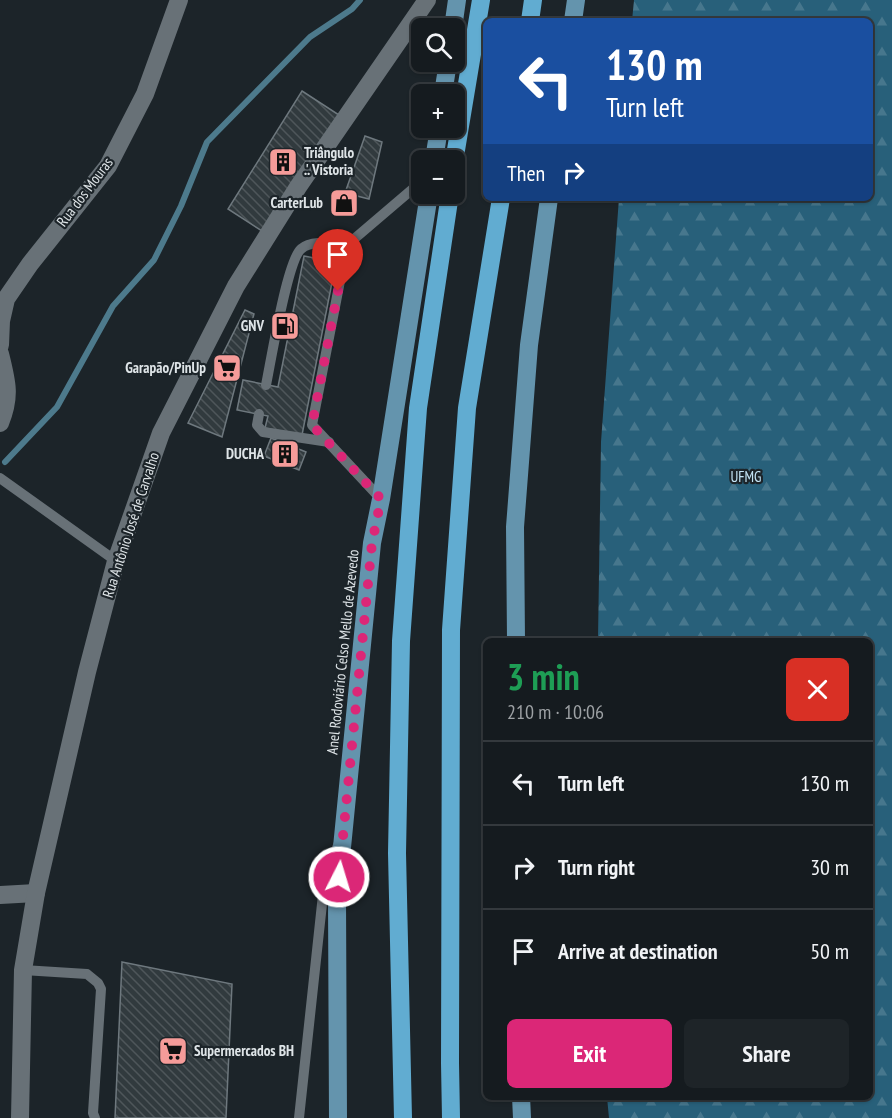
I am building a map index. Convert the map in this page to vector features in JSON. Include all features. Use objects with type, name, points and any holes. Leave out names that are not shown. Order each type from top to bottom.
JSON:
[{"type":"highway","points":[[456,150],[481,0]]},
{"type":"highway","points":[[531,18],[534,0]]},
{"type":"highway","points":[[451,1118],[452,630],[467,408],[501,201]]},
{"type":"highway","points":[[403,1118],[397,853],[401,641],[418,408],[449,204]]},
{"type":"main road","points":[[454,18],[457,0]]},
{"type":"main road","points":[[573,18],[576,0]]},
{"type":"main road","points":[[516,638],[515,527],[529,345],[549,201]]},
{"type":"main road","name":"Anel Rodoviário Celso Mello de Azevedo","points":[[338,1118],[337,898],[343,835],[372,543],[427,204]]},
{"type":"main road","points":[[521,1100],[522,1118]]},
{"type":"street","name":"Rua dos Mouras","points":[[0,345],[1,321],[6,299],[30,264],[108,166],[145,94],[179,0]]},
{"type":"street","name":"Rua Antônio José de Carvalho","points":[[20,1118],[23,970],[36,893],[87,672],[116,561],[161,433],[236,286],[298,187],[427,0]]},
{"type":"street","points":[[0,354],[8,385],[7,406],[0,423]]},
{"type":"street","points":[[0,895],[36,893]]},
{"type":"lane","points":[[381,499],[312,425],[346,244],[411,190]]},
{"type":"lane","points":[[266,385],[290,269],[300,249],[313,243],[346,244]]},
{"type":"lane","points":[[259,414],[257,425],[263,432],[329,442]]},
{"type":"lane","points":[[0,478],[116,561]]},
{"type":"lane","points":[[299,1118],[325,876],[343,835]]},
{"type":"lane","points":[[23,970],[87,974],[98,983],[100,989],[93,1113],[95,1118]]},
{"type":"green space","name":"UFMG","points":[[634,0],[892,0],[892,1118],[609,1118],[607,1100],[873,1100],[873,638],[598,638],[601,442],[619,201],[873,201],[873,18],[632,18]]},
{"type":"building","name":"Triângulo .'. Vistoria","points":[[302,91],[339,115],[265,233],[228,209]]},
{"type":"building","points":[[365,136],[382,142],[369,199],[345,193]]},
{"type":"building","points":[[304,256],[336,262],[302,435],[265,428],[268,416],[237,410],[243,380],[278,387]]},
{"type":"building","name":"Garapão/PinUp","points":[[245,310],[254,314],[222,437],[188,423]]},
{"type":"building","name":"DUCHA","points":[[271,438],[306,452],[299,470],[264,456]]},
{"type":"building","name":"Supermercados BH","points":[[122,962],[232,984],[226,1118],[115,1118]]},
{"type":"waterway","points":[[5,462],[57,407],[113,306],[154,260],[181,206],[207,142],[310,37],[352,9],[360,0]]},
{"type":"place","name":"Triângulo .'. Vistoria","points":[[283,162]]},
{"type":"place","name":"CarterLub","points":[[344,203]]},
{"type":"place","name":"GNV","points":[[285,326]]},
{"type":"place","name":"Garapão/PinUp","points":[[227,368]]},
{"type":"place","name":"DUCHA","points":[[285,454]]},
{"type":"place","name":"Supermercados BH","points":[[173,1051]]},
{"type":"route","points":[[338,291],[312,425],[381,499],[372,543],[339,877]]}]
